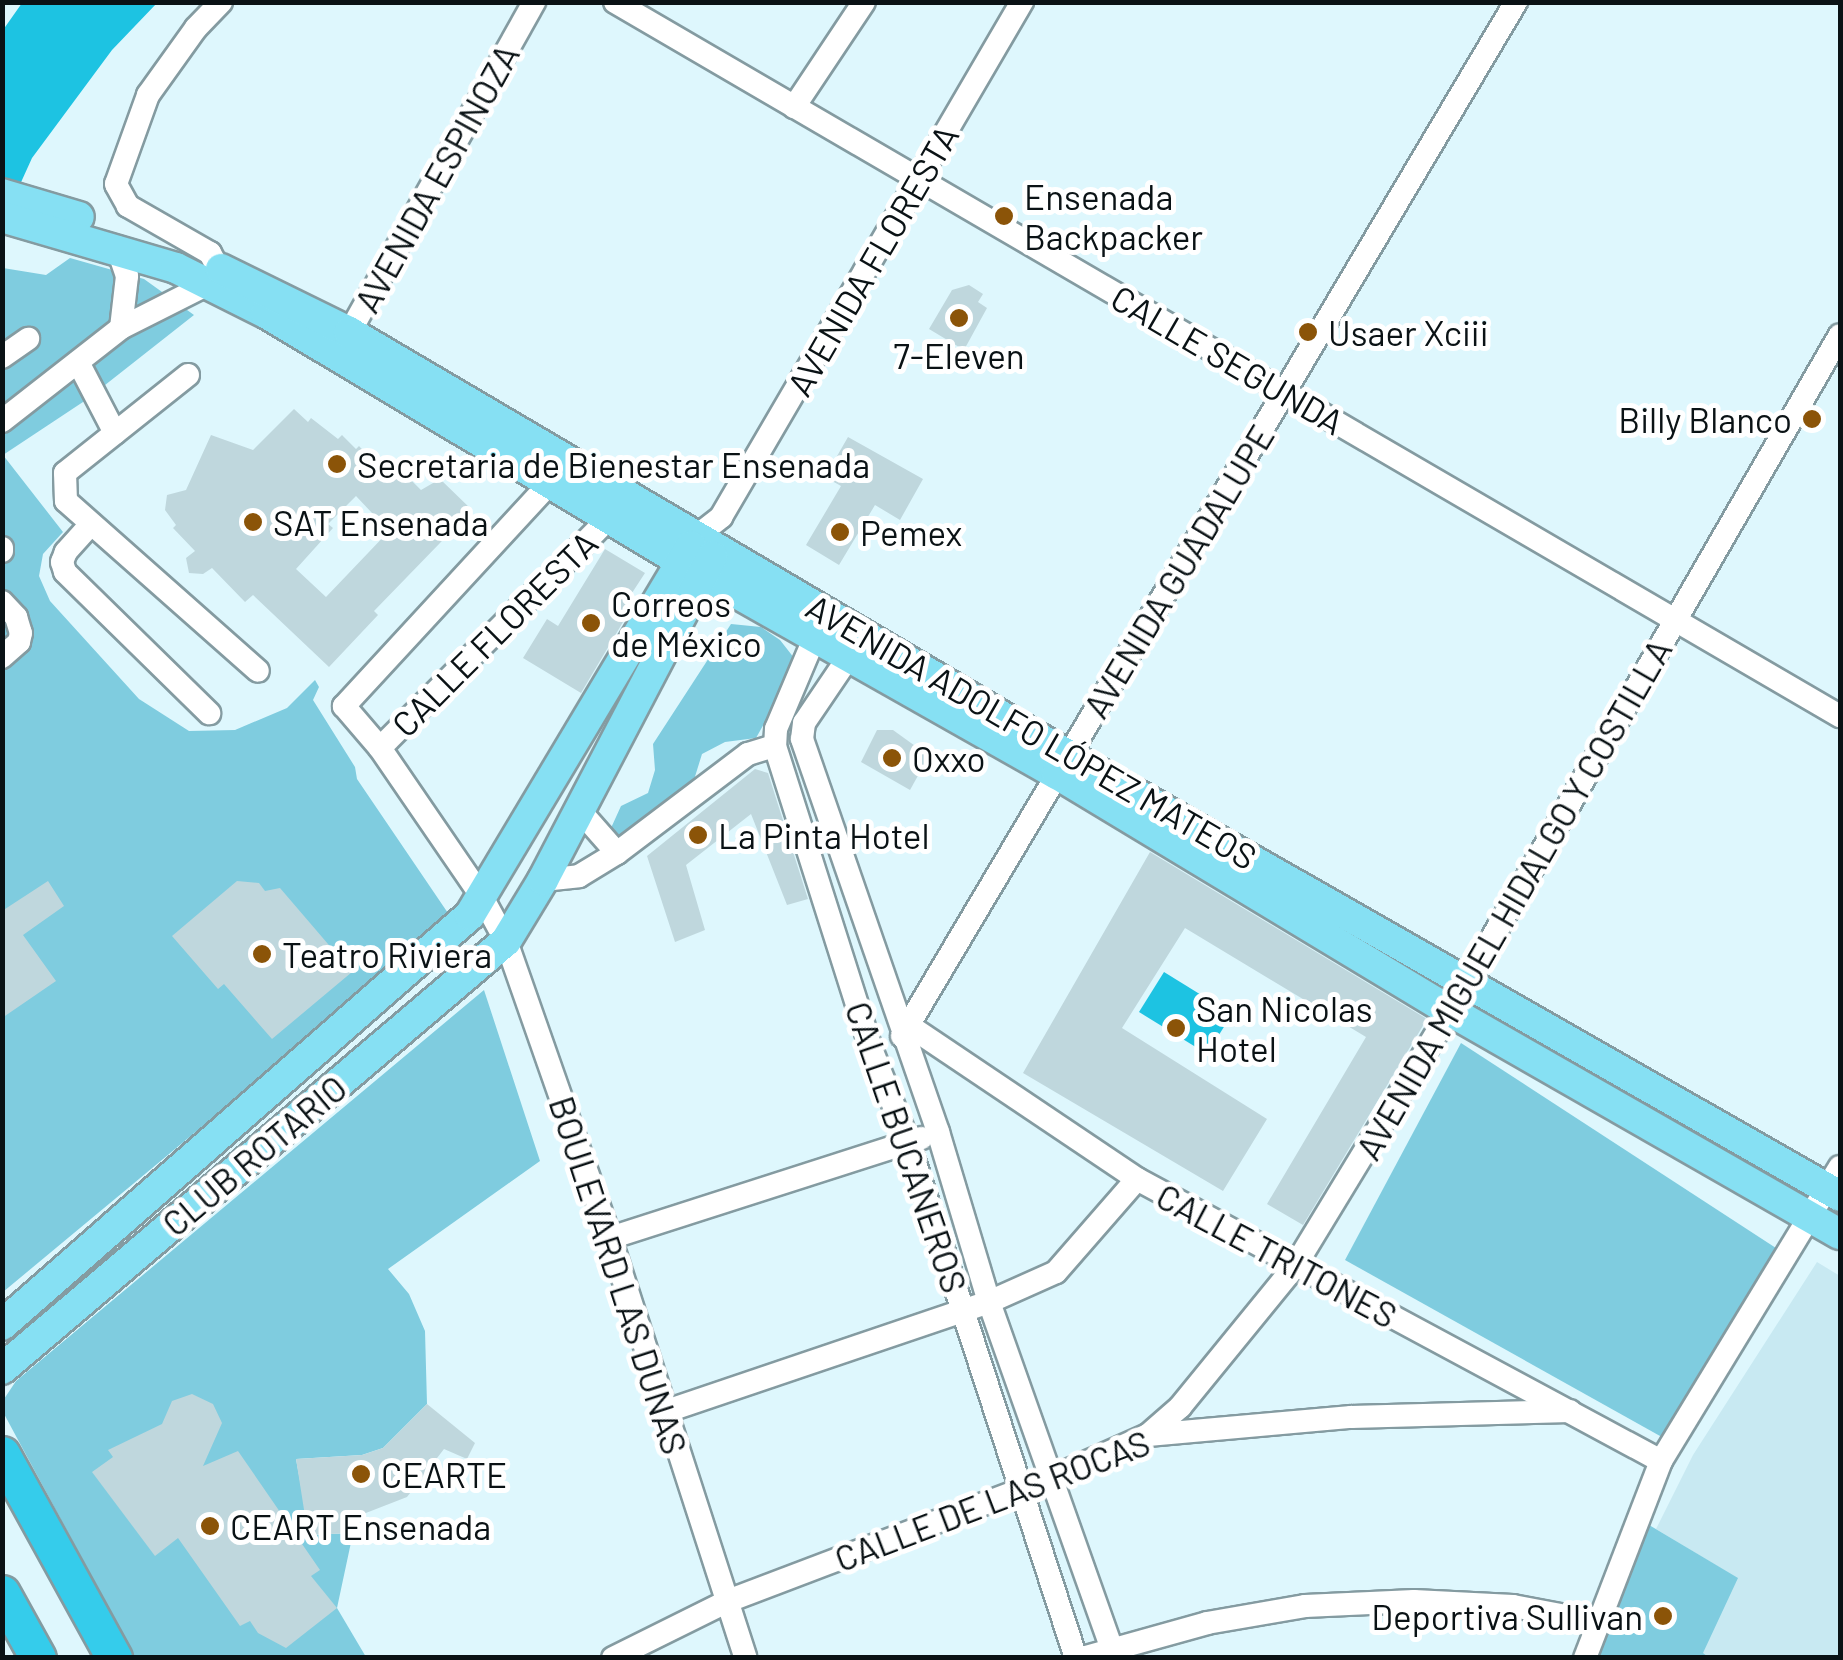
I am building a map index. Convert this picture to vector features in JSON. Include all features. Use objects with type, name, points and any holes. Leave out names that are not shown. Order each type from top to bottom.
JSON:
[{"type":"highway","points":[[2,1454],[114,1658]]},
{"type":"highway","points":[[2,1593],[38,1658]]},
{"type":"main road","points":[[2,194],[214,276],[344,343]]},
{"type":"main road","points":[[2,216],[96,232]]},
{"type":"main road","name":"AVENIDA ADOLFO LÓPEZ MATEOS","points":[[344,343],[608,518],[700,555],[814,638],[848,658],[1063,765],[1467,980],[1836,1184]]},
{"type":"main road","name":"AVENIDA ADOLFO LÓPEZ MATEOS","points":[[344,343],[1063,765],[1450,1011],[1840,1234]]},
{"type":"main road","name":"AVENIDA FLORESTA","points":[[506,941],[580,811],[700,555]]},
{"type":"main road","name":"AVENIDA FLORESTA","points":[[482,897],[700,555]]},
{"type":"main road","name":"CLUB ROTARIO","points":[[2,1325],[470,915],[482,897]]},
{"type":"main road","name":"CLUB ROTARIO","points":[[2,1369],[506,941]]},
{"type":"street","points":[[2,421],[122,328],[214,276],[210,253],[128,206],[116,184],[148,95],[196,28],[222,2]]},
{"type":"street","name":"AVENIDA ESPINOZA","points":[[344,343],[534,2]]},
{"type":"street","name":"CALLE SEGUNDA","points":[[615,2],[1840,716]]},
{"type":"street","points":[[794,107],[864,2]]},
{"type":"street","name":"AVENIDA FLORESTA","points":[[700,555],[1022,2]]},
{"type":"street","name":"AVENIDA GUADALUPE","points":[[905,1031],[1516,2]]},
{"type":"street","points":[[96,232],[127,276],[122,328]]},
{"type":"street","name":"AVENIDA MIGUEL HIDALGO Y COSTILLA","points":[[1148,1435],[1180,1407],[1295,1266],[1450,1011],[1840,335]]},
{"type":"street","points":[[2,357],[28,339]]},
{"type":"street","points":[[78,362],[115,433]]},
{"type":"street","points":[[188,375],[65,472],[66,502],[258,671]]},
{"type":"street","points":[[380,748],[344,706],[550,482]]},
{"type":"street","name":"CALLE FLORESTA","points":[[482,897],[380,748],[608,518]]},
{"type":"street","points":[[91,524],[66,552],[62,562],[65,572],[209,713]]},
{"type":"street","points":[[2,602],[16,617],[21,633],[19,642],[2,657]]},
{"type":"street","points":[[544,880],[579,876],[617,853],[748,754],[775,746],[776,730],[814,638]]},
{"type":"street","name":"CALLE BUCANEROS","points":[[848,658],[804,723],[802,739],[905,1031],[989,1302],[1114,1653]]},
{"type":"street","name":"CALLE BUCANEROS","points":[[775,746],[870,1046],[908,1142],[1079,1658]]},
{"type":"street","points":[[580,811],[617,853]]},
{"type":"street","name":"BOULEVARD LAS DUNAS","points":[[482,897],[506,941],[610,1238],[746,1658]]},
{"type":"street","points":[[870,1046],[905,1031]]},
{"type":"street","name":"CALLE TRITONES","points":[[905,1031],[1137,1179],[1661,1461]]},
{"type":"street","points":[[610,1238],[938,1132]]},
{"type":"street","points":[[664,1412],[989,1302],[1056,1272],[1137,1179]]},
{"type":"street","points":[[1585,1658],[1661,1461],[1836,1184]]},
{"type":"street","name":"CALLE DE LAS ROCAS","points":[[613,1658],[728,1601],[1051,1478],[1148,1435],[1351,1417],[1570,1411]]},
{"type":"street","points":[[1079,1658],[1114,1653],[1206,1623],[1323,1605],[1414,1601],[1493,1605],[1598,1622]]},
{"type":"shaded area","points":[[22,3],[157,3],[112,50],[32,158],[3,222],[3,30]]},
{"type":"shaded area","points":[[70,258],[144,279],[194,315],[86,400],[3,455],[3,268],[46,275]]},
{"type":"shaded area","points":[[3,455],[63,532],[43,554],[39,576],[50,601],[139,699],[189,731],[235,730],[287,708],[315,680],[319,687],[313,700],[355,767],[357,779],[452,919],[3,1292]]},
{"type":"shaded area","points":[[731,624],[761,627],[780,640],[798,663],[756,738],[725,742],[702,754],[693,783],[623,839],[611,828],[621,806],[648,793],[655,770],[653,744]]},
{"type":"shaded area","points":[[1164,972],[1232,1014],[1207,1054],[1139,1012]]},
{"type":"shaded area","name":"CEARTE","points":[[484,990],[540,1161],[388,1269],[409,1294],[425,1331],[427,1404],[383,1448],[362,1455],[296,1459],[310,1535],[353,1533],[337,1608],[366,1657],[135,1657],[3,1412],[2,1402],[16,1381]]},
{"type":"shaded area","points":[[1461,1043],[1779,1250],[1669,1441],[1345,1260]]},
{"type":"shaded area","points":[[1817,1262],[1840,1276],[1840,1657],[1708,1657],[1702,1654],[1737,1578],[1656,1529],[1693,1455]]},
{"type":"shaded area","name":"Deportiva Sullivan","points":[[1639,1519],[1738,1578],[1703,1653],[1708,1657],[1591,1658]]},
{"type":"building","name":"7-Eleven","points":[[969,285],[983,294],[978,302],[987,308],[964,350],[929,329],[952,290]]},
{"type":"building","points":[[294,409],[338,439],[342,435],[387,469],[390,466],[402,479],[406,475],[421,490],[440,479],[472,510],[374,611],[378,615],[329,667],[253,595],[245,602],[212,568],[203,574],[189,573],[186,558],[195,551],[173,528],[176,525],[165,510],[167,495],[186,490],[211,435],[253,450]],"holes":[[[356,496],[389,531],[326,597],[296,569],[333,528],[328,524]]]},
{"type":"building","points":[[848,437],[923,479],[900,520],[875,505],[839,565],[806,545],[841,486],[825,477]]},
{"type":"building","name":"Correos de México","points":[[605,549],[645,573],[630,596],[636,600],[581,693],[523,658],[547,619],[558,626]]},
{"type":"building","points":[[877,730],[893,730],[929,756],[910,790],[861,762]]},
{"type":"building","name":"La Pinta Hotel","points":[[755,769],[768,773],[808,899],[787,905],[751,814],[686,865],[705,930],[675,942],[647,856]]},
{"type":"building","points":[[1150,852],[1427,1019],[1303,1225],[1267,1204],[1366,1037],[1185,928],[1122,1028],[1267,1119],[1223,1191],[1023,1073]]},
{"type":"building","points":[[48,881],[64,906],[23,935],[56,981],[2,1018],[2,911]]},
{"type":"building","name":"Teatro Riviera","points":[[237,881],[259,883],[265,891],[280,888],[352,972],[272,1039],[224,984],[218,989],[172,936]]},
{"type":"building","name":"CEART Ensenada","points":[[192,1394],[213,1404],[222,1423],[203,1466],[238,1451],[320,1570],[311,1576],[337,1608],[286,1648],[258,1633],[250,1621],[240,1626],[178,1538],[155,1556],[92,1472],[113,1457],[108,1450],[162,1424],[172,1401]]},
{"type":"building","name":"CEARTE","points":[[427,1404],[475,1443],[467,1459],[444,1449],[407,1497],[353,1518],[353,1533],[308,1535],[296,1459],[362,1455],[383,1448]]},
{"type":"place","name":"Ensenada Backpacker","points":[[1004,216]]},
{"type":"place","name":"7-Eleven","points":[[959,318]]},
{"type":"place","name":"Usaer Xciii","points":[[1308,332]]},
{"type":"place","name":"Billy Blanco","points":[[1812,419]]},
{"type":"place","name":"Secretaria de Bienestar Ensenada","points":[[337,464]]},
{"type":"place","name":"SAT Ensenada","points":[[253,522]]},
{"type":"place","name":"Pemex","points":[[840,532]]},
{"type":"place","name":"Correos de México","points":[[591,623]]},
{"type":"place","name":"Oxxo","points":[[892,758]]},
{"type":"place","name":"La Pinta Hotel","points":[[698,835]]},
{"type":"place","name":"Teatro Riviera","points":[[262,954]]},
{"type":"place","name":"San Nicolas Hotel","points":[[1176,1028]]},
{"type":"place","name":"CEARTE","points":[[361,1474]]},
{"type":"place","name":"CEART Ensenada","points":[[210,1526]]},
{"type":"place","name":"Deportiva Sullivan","points":[[1663,1616]]}]
